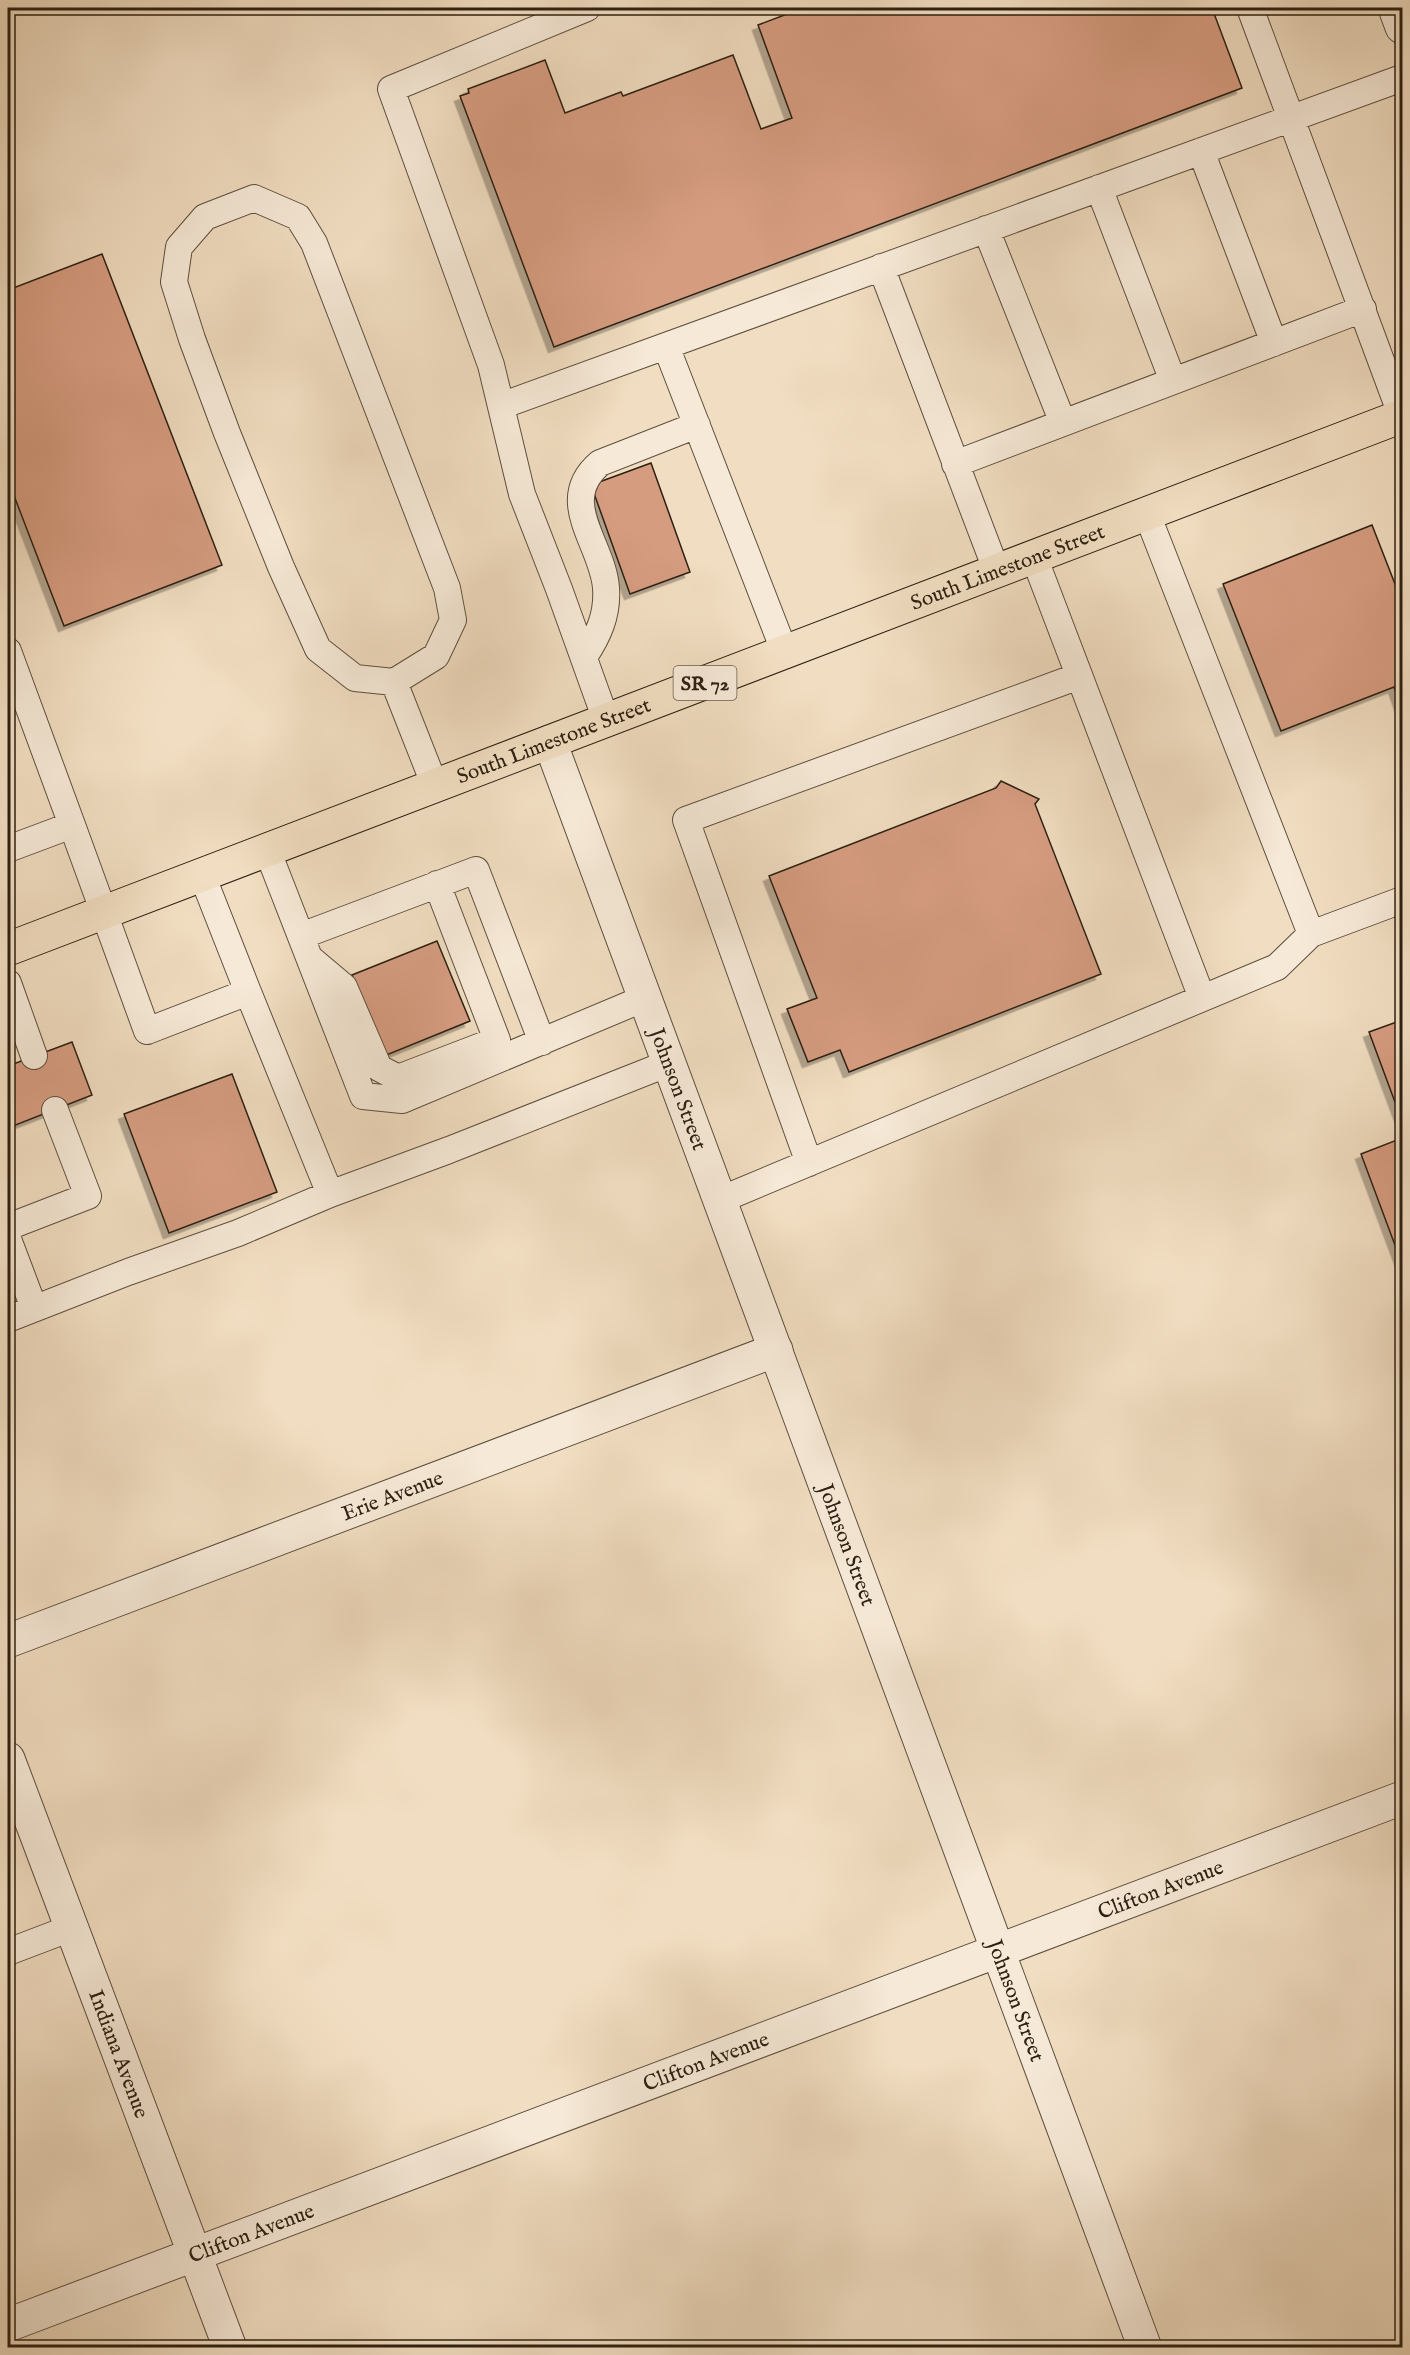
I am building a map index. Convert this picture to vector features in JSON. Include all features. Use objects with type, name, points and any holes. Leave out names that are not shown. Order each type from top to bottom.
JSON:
[{"type":"main road","name":"South Limestone Street","points":[[8,950],[1402,417]]},
{"type":"street","name":"Johnson Street","points":[[550,742],[1145,2348]]},
{"type":"street","name":"Erie Avenue","points":[[8,1641],[776,1350]]},
{"type":"street","name":"Indiana Avenue","points":[[8,1759],[230,2348]]},
{"type":"street","name":"Clifton Avenue","points":[[8,2325],[1402,1798]]},
{"type":"lane","points":[[587,8],[391,89],[491,365],[522,494],[606,720]]},
{"type":"lane","points":[[1250,8],[1402,417]]},
{"type":"lane","points":[[501,406],[1402,78]]},
{"type":"lane","points":[[1200,151],[1274,343]]},
{"type":"lane","points":[[1099,188],[1173,381]]},
{"type":"lane","points":[[254,198],[298,217],[314,243],[447,588],[453,620],[436,657],[394,682],[355,678],[318,649],[281,567],[231,444],[192,339],[174,282],[179,247],[205,217],[254,198]]},
{"type":"lane","points":[[986,229],[1062,423]]},
{"type":"lane","points":[[881,267],[997,572]]},
{"type":"lane","points":[[956,464],[1363,309]]},
{"type":"lane","points":[[666,346],[785,653]]},
{"type":"lane","points":[[584,657],[603,627],[606,587],[585,525],[580,502],[582,486],[592,470],[600,463],[697,425]]},
{"type":"lane","points":[[1147,514],[1311,934]]},
{"type":"lane","points":[[1034,557],[1202,998]]},
{"type":"lane","points":[[8,651],[147,1031],[248,992]]},
{"type":"lane","points":[[809,1163],[686,820],[1078,676]]},
{"type":"lane","points":[[394,682],[435,786]]},
{"type":"lane","points":[[8,849],[72,825]]},
{"type":"lane","points":[[268,852],[363,1096],[402,1100],[645,998]]},
{"type":"lane","points":[[305,947],[437,884],[476,870],[542,1042]]},
{"type":"lane","points":[[202,875],[330,1194]]},
{"type":"lane","points":[[305,947],[344,987],[379,1068],[399,1078],[497,1040],[437,884]]},
{"type":"lane","points":[[720,1200],[1277,967],[1311,934],[1402,900]]},
{"type":"lane","points":[[8,982],[34,1056]]},
{"type":"lane","points":[[8,1319],[238,1233],[330,1194],[449,1150],[669,1063]]},
{"type":"lane","points":[[8,1227],[88,1196],[55,1110]]},
{"type":"lane","points":[[8,1239],[34,1308]]},
{"type":"lane","points":[[8,1952],[71,1928]]},
{"type":"building","points":[[794,8],[1212,8],[1242,88],[554,347],[460,96],[469,93],[468,89],[545,60],[565,113],[621,92],[623,96],[733,55],[761,129],[792,118],[758,25],[795,11]]},
{"type":"building","points":[[102,254],[222,565],[64,626],[8,480],[8,290]]},
{"type":"building","points":[[651,463],[690,572],[630,594],[591,485]]},
{"type":"building","points":[[1372,525],[1402,602],[1402,710],[1394,687],[1281,731],[1223,584]]},
{"type":"building","points":[[1001,781],[1039,799],[1035,804],[1101,974],[849,1072],[840,1050],[808,1062],[787,1009],[817,998],[769,876],[996,788]]},
{"type":"building","points":[[437,941],[470,1021],[384,1056],[352,975]]},
{"type":"building","points":[[1402,1020],[1402,1121],[1369,1032]]},
{"type":"building","points":[[72,1042],[92,1095],[8,1128],[8,1066]]},
{"type":"building","points":[[232,1074],[277,1192],[169,1233],[124,1114]]},
{"type":"building","points":[[1402,1138],[1402,1264],[1361,1154]]}]
